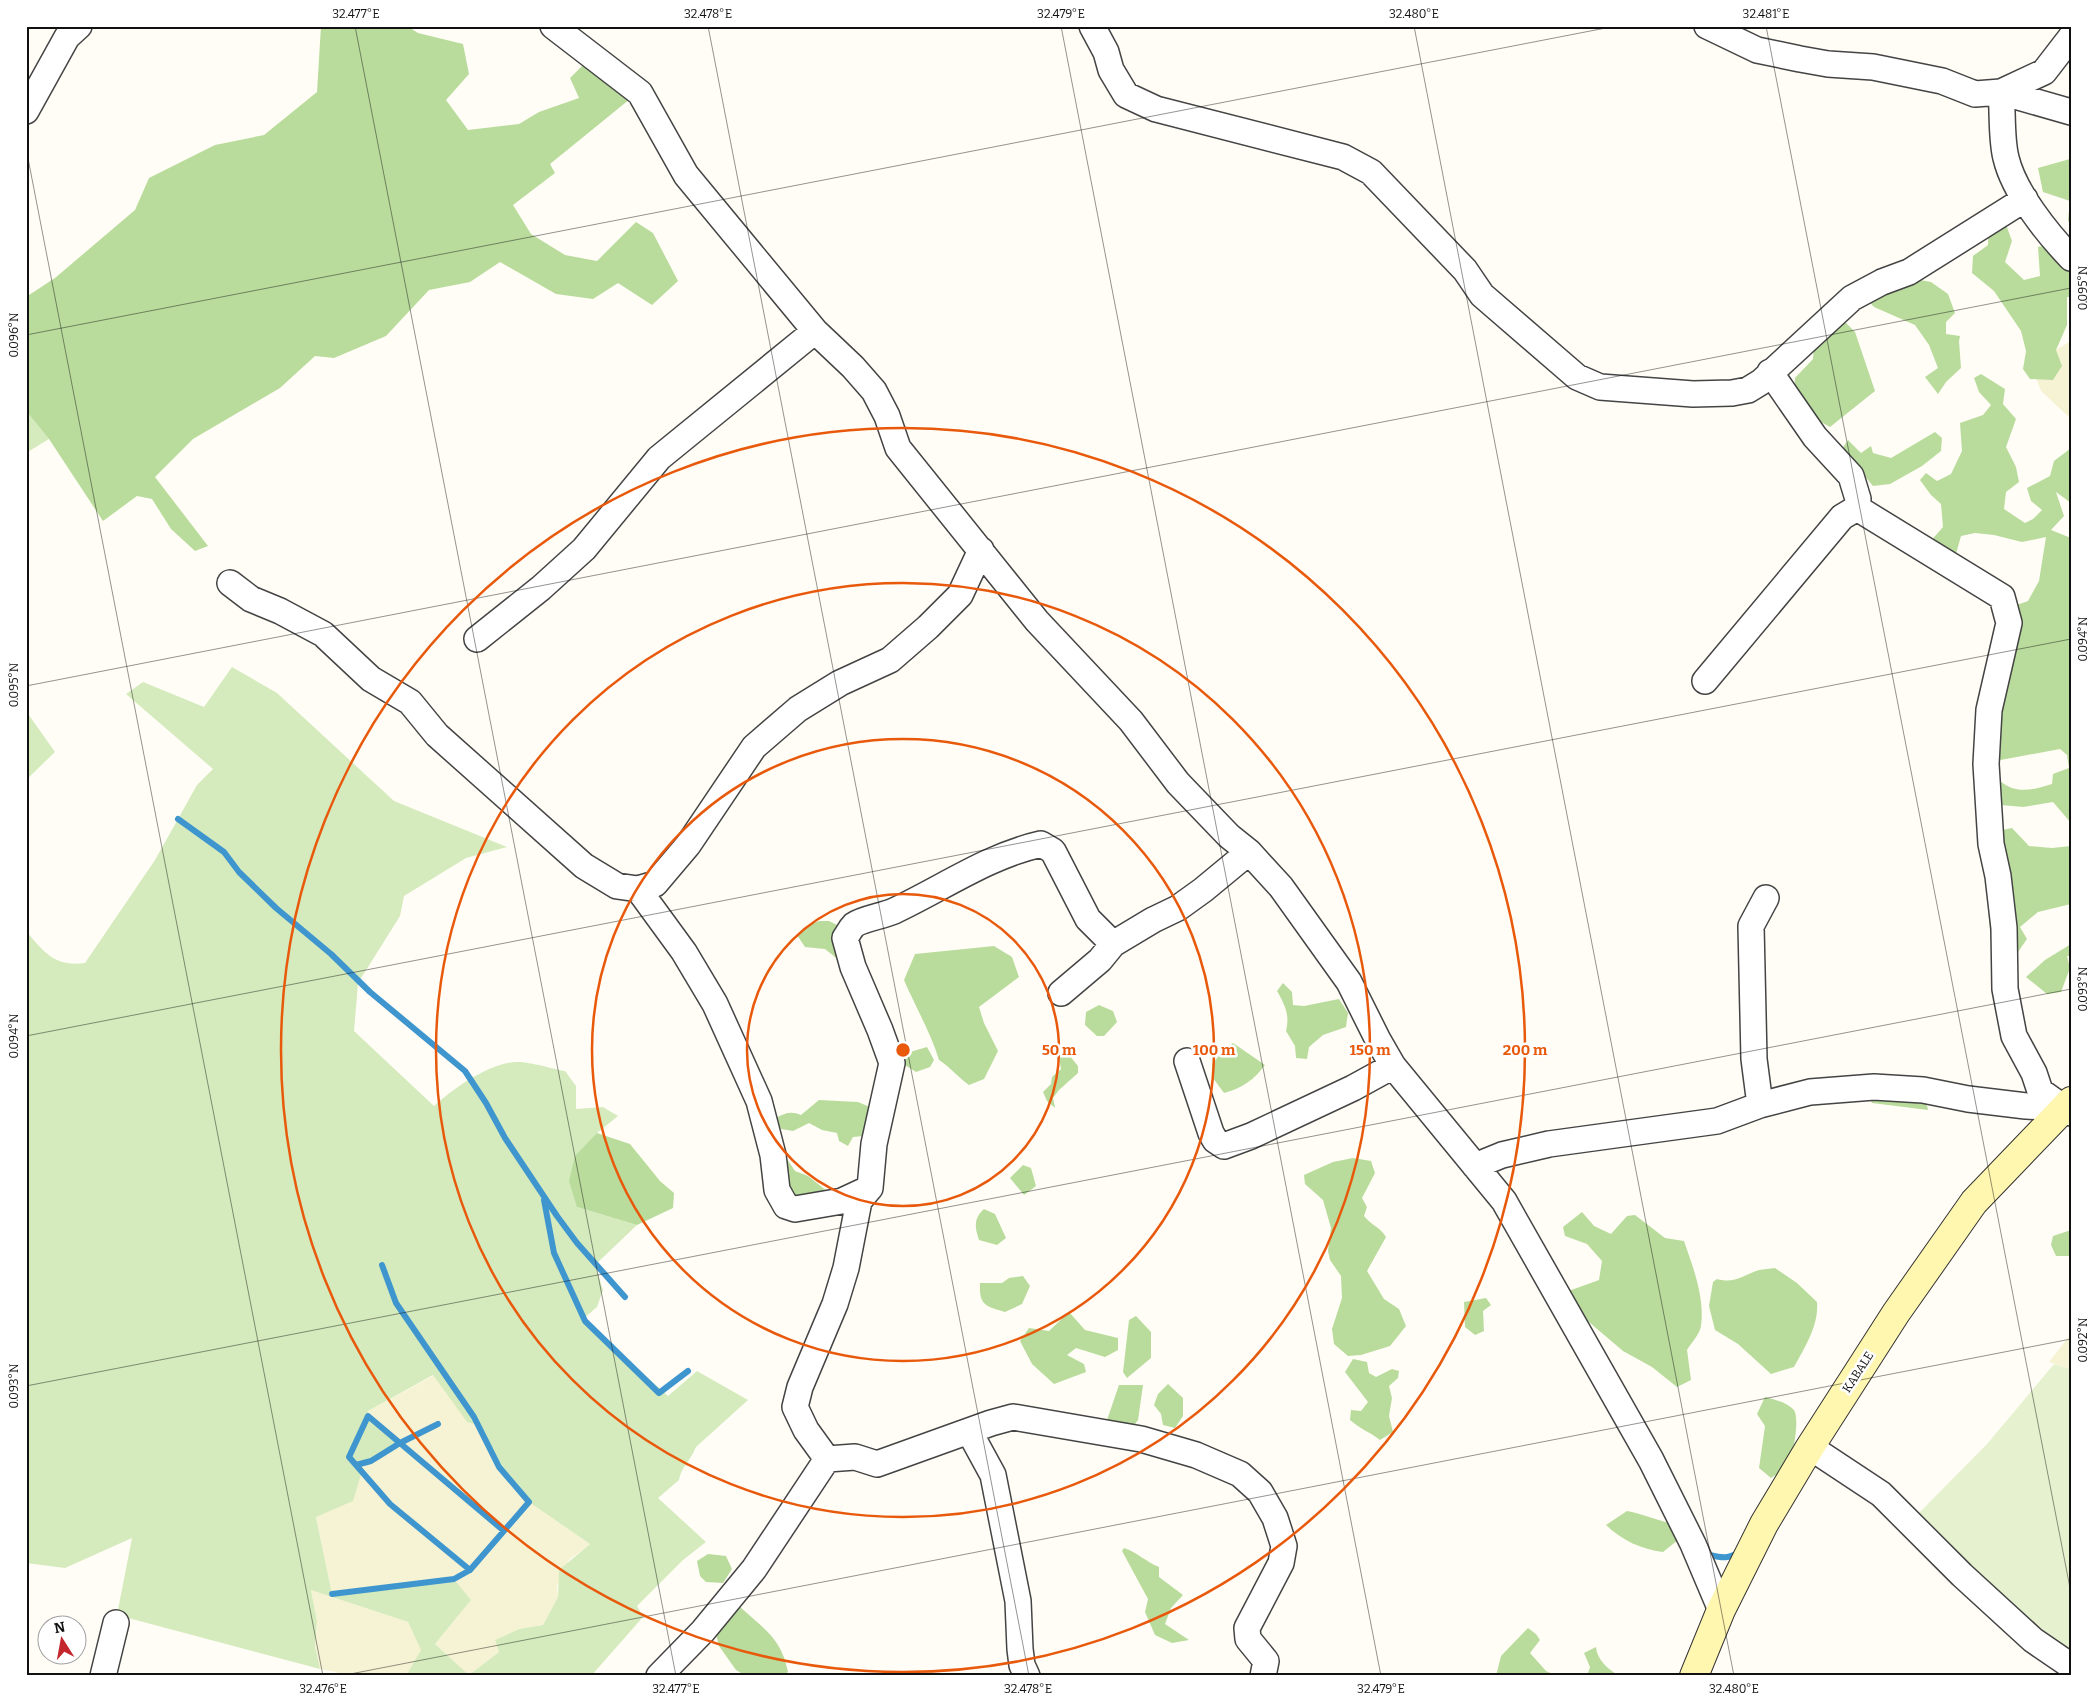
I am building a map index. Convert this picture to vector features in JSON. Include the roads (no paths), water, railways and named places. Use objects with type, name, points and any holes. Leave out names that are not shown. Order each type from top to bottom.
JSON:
[{"type":"street","points":[[26,111],[67,37],[80,26]]},
{"type":"street","points":[[553,26],[640,93],[686,175],[814,331],[853,367],[874,391],[887,416],[898,448],[1037,621],[1131,721],[1178,783],[1229,836],[1249,852],[1281,887],[1349,982],[1393,1066],[1504,1201],[1618,1400],[1684,1526],[1721,1610]]},
{"type":"street","points":[[1092,26],[1106,52],[1111,70],[1126,95],[1156,108],[1343,157],[1371,172],[1465,270],[1482,295],[1577,377],[1600,387],[1662,393],[1732,393],[1748,390],[1761,382],[1852,298],[1882,282],[1909,272],[2025,199]]},
{"type":"street","points":[[1707,26],[1757,50],[1828,64],[1873,67],[1942,81],[1975,94],[2001,92],[2071,112]]},
{"type":"street","points":[[2001,92],[2044,72],[2071,36]]},
{"type":"street","points":[[2001,92],[2006,158],[2017,185],[2058,245],[2071,258]]},
{"type":"street","points":[[477,639],[541,588],[584,548],[658,458],[814,331]]},
{"type":"street","points":[[1770,372],[1816,437],[1851,476],[1858,499],[1857,508]]},
{"type":"street","points":[[1705,681],[1842,517],[1857,508]]},
{"type":"street","points":[[1857,508],[2002,597],[2009,623],[1989,710],[1986,764],[1991,844],[1998,876],[2004,928],[2004,989],[2014,1036],[2034,1072],[2040,1091],[2069,1108]]},
{"type":"street","points":[[230,583],[252,599],[280,611],[323,634],[371,679],[410,702],[437,735],[584,866],[617,886],[638,889],[655,884],[688,845],[754,747],[798,709],[840,683],[890,660],[928,627],[960,594],[981,550]]},
{"type":"street","points":[[827,1459],[806,1430],[795,1407],[800,1387],[835,1304],[846,1268],[859,1201],[870,1188],[874,1144],[892,1063],[853,967],[845,938],[854,925],[891,912],[991,861],[1019,849],[1041,844],[1053,852],[1088,919],[1113,944]]},
{"type":"street","points":[[1061,993],[1100,960],[1113,944],[1153,920],[1178,908],[1249,852]]},
{"type":"street","points":[[638,889],[684,952],[715,1004],[759,1101],[773,1155],[777,1190],[786,1206],[795,1209],[842,1201],[870,1188]]},
{"type":"street","points":[[1760,1105],[1754,1059],[1751,926],[1766,898]]},
{"type":"street","points":[[1187,1061],[1211,1133],[1224,1146],[1251,1136],[1353,1088],[1393,1066]]},
{"type":"street","points":[[1475,1166],[1502,1156],[1549,1144],[1717,1121],[1760,1105],[1810,1092],[1874,1088],[1923,1090],[1968,1099],[2026,1106],[2069,1108]]},
{"type":"street","name":"KABALE","points":[[1694,1676],[1721,1610],[1764,1524],[1810,1447],[1896,1313],[1974,1202],[2069,1108]]},
{"type":"street","points":[[827,1459],[855,1457],[877,1464],[1013,1417],[1141,1440],[1196,1455],[1240,1474],[1260,1492],[1275,1518],[1284,1546],[1281,1563],[1247,1628],[1248,1639],[1266,1662],[1263,1676]]},
{"type":"street","points":[[969,1431],[992,1475],[1018,1601],[1020,1649],[1022,1665],[1027,1676]]},
{"type":"street","points":[[1810,1447],[1881,1494],[1962,1575],[2033,1640],[2071,1666]]},
{"type":"street","points":[[659,1676],[703,1631],[754,1569],[827,1459]]},
{"type":"street","points":[[103,1676],[116,1623]]},
{"type":"waterway","points":[[178,819],[224,852],[239,872],[276,908],[331,954],[370,992],[465,1071],[486,1103],[505,1138],[557,1216],[577,1243],[625,1297]]},
{"type":"waterway","points":[[544,1200],[554,1253],[585,1321],[659,1393],[688,1371]]},
{"type":"waterway","points":[[332,1594],[454,1579],[470,1570],[529,1502],[499,1467],[474,1417],[396,1303],[382,1265]]},
{"type":"waterway","points":[[470,1570],[390,1504],[349,1457],[368,1416],[504,1531]]},
{"type":"waterway","points":[[356,1465],[371,1461],[400,1443],[438,1424]]},
{"type":"waterway","points":[[1710,1555],[1725,1557],[1739,1552]]}]
